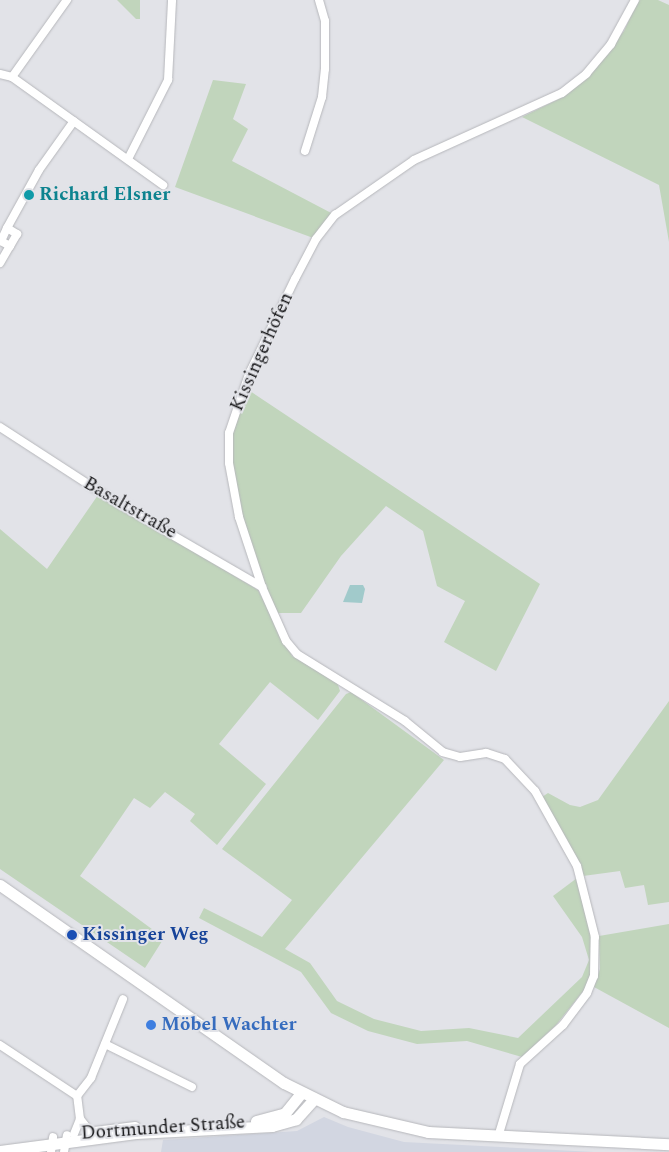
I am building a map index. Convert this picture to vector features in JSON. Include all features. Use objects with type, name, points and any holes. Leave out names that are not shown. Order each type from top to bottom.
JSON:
[{"type":"main road","points":[[0,885],[300,1093],[344,1112],[392,1126],[498,1137],[669,1144]]},
{"type":"main road","name":"Dortmunder Straße","points":[[68,1141],[91,1133],[185,1123],[267,1119],[285,1113],[300,1093]]},
{"type":"main road","name":"Dortmunder Straße","points":[[0,1151],[68,1141],[201,1128],[272,1126],[296,1119],[314,1099]]},
{"type":"main road","name":"Dortmunder Straße","points":[[0,1144],[52,1144]]},
{"type":"street","points":[[12,77],[68,0]]},
{"type":"street","points":[[128,159],[168,80],[172,0]]},
{"type":"street","points":[[305,151],[322,97],[326,69],[325,21],[319,0]]},
{"type":"street","name":"Kissingerhöfen","points":[[498,1137],[520,1064],[563,1025],[587,993],[594,976],[595,937],[577,866],[535,790],[522,774],[495,754],[460,758],[443,752],[405,721],[297,654],[286,641],[262,587],[233,492],[229,463],[229,433],[249,374],[316,239],[348,203],[406,164],[460,136],[562,93],[586,74],[611,44],[635,0]]},
{"type":"street","points":[[0,74],[12,77],[163,185]]},
{"type":"street","points":[[0,263],[10,246],[1,242],[7,228],[39,170],[74,121]]},
{"type":"street","name":"Basaltstraße","points":[[0,427],[117,503],[262,587]]},
{"type":"street","points":[[91,1133],[80,1119],[77,1096],[91,1078],[123,999]]},
{"type":"street","points":[[105,1044],[192,1087]]},
{"type":"street","points":[[0,1045],[77,1096]]},
{"type":"street","points":[[68,1141],[80,1119]]},
{"type":"shaded area","points":[[324,1117],[348,1127],[404,1142],[594,1152],[161,1152],[163,1140],[297,1131]]},
{"type":"green space","points":[[117,0],[140,0],[140,19],[136,19]]},
{"type":"green space","points":[[638,0],[658,0],[669,5],[669,242],[659,185],[522,117],[563,97],[584,79],[624,31]]},
{"type":"green space","points":[[213,80],[246,84],[233,119],[248,129],[232,161],[335,215],[316,239],[175,187]]},
{"type":"green space","points":[[244,387],[540,584],[496,671],[444,642],[465,601],[437,586],[423,531],[386,506],[341,556],[301,613],[276,613],[239,517],[228,446]]},
{"type":"green space","points":[[98,495],[258,590],[292,656],[337,682],[340,691],[318,720],[270,682],[219,744],[266,784],[217,845],[190,821],[195,814],[165,792],[150,808],[134,798],[80,876],[164,938],[145,968],[0,869],[0,529],[47,569]]},
{"type":"green space","points":[[351,692],[444,760],[285,949],[310,963],[337,1001],[374,1019],[421,1031],[469,1028],[518,1038],[582,977],[589,960],[582,937],[553,896],[577,878],[590,924],[594,961],[588,985],[556,1025],[522,1057],[467,1041],[417,1044],[368,1031],[331,1013],[301,972],[199,918],[204,908],[262,937],[292,900],[222,849],[346,694]]},
{"type":"green space","points":[[669,701],[669,902],[648,905],[644,885],[625,888],[620,871],[583,876],[542,797],[548,793],[570,805],[580,807],[598,800]]},
{"type":"green space","points":[[669,924],[669,1028],[594,987],[600,969],[599,936]]},
{"type":"water","points":[[350,585],[363,585],[365,589],[362,603],[343,602]]},
{"type":"place","name":"Richard Elsner","points":[[29,195]]},
{"type":"place","name":"Kissinger Weg","points":[[72,935]]},
{"type":"place","name":"Möbel Wachter","points":[[151,1025]]}]
